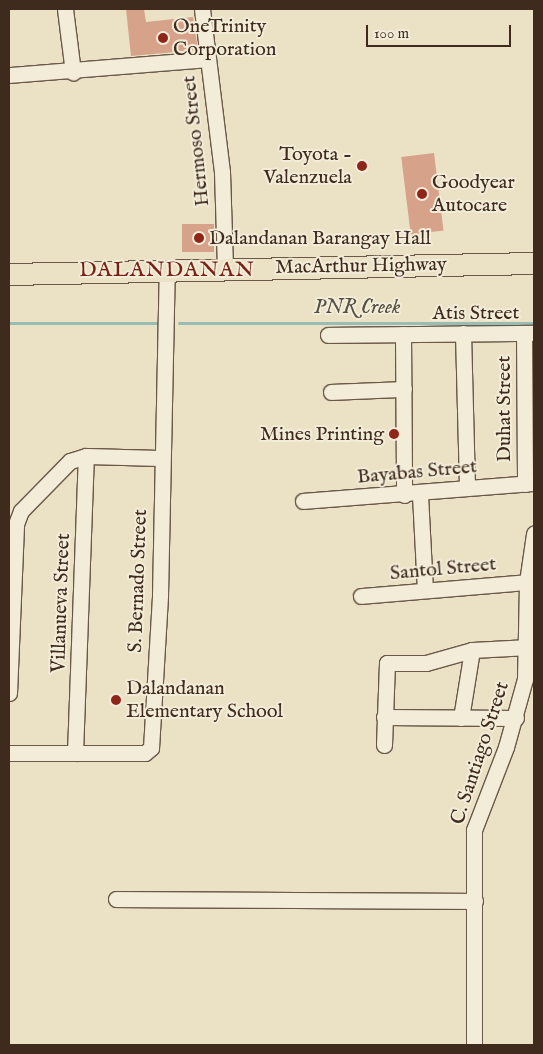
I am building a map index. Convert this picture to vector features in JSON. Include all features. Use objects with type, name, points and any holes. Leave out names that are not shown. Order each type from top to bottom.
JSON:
[{"type":"highway","name":"MacArthur Highway","points":[[9,274],[534,263]]},
{"type":"street","points":[[65,9],[74,72]]},
{"type":"street","name":"Hermoso Street","points":[[202,9],[222,172],[225,270]]},
{"type":"street","points":[[9,75],[74,72],[207,60]]},
{"type":"street","name":"S. Bernado Street","points":[[9,753],[144,753],[151,748],[160,595],[161,458],[167,270]]},
{"type":"street","points":[[464,333],[467,488]]},
{"type":"street","name":"Atis Street","points":[[328,334],[529,333]]},
{"type":"street","name":"Duhat Street","points":[[529,333],[529,483]]},
{"type":"street","points":[[403,334],[404,495]]},
{"type":"street","points":[[331,392],[404,389]]},
{"type":"street","points":[[9,693],[16,524],[50,480],[70,461],[86,456],[161,458]]},
{"type":"street","name":"Villanueva Street","points":[[75,752],[86,456]]},
{"type":"street","name":"Bayabas Street","points":[[303,501],[420,495],[467,488],[529,483]]},
{"type":"street","points":[[420,495],[425,590]]},
{"type":"street","name":"C. Santiago Street","points":[[474,1045],[474,830],[516,718],[531,629],[530,591],[533,538]]},
{"type":"street","name":"Santol Street","points":[[361,596],[425,590],[530,591]]},
{"type":"street","points":[[384,745],[387,663],[426,663],[472,650],[529,647]]},
{"type":"street","points":[[461,718],[472,650]]},
{"type":"street","points":[[384,717],[516,718]]},
{"type":"street","points":[[116,899],[475,901]]},
{"type":"building","name":"OneTrinity Corporation","points":[[126,9],[144,9],[146,22],[193,17],[198,50],[131,56]]},
{"type":"building","name":"Goodyear Autocare","points":[[434,153],[444,230],[411,234],[401,157]]},
{"type":"building","name":"Dalandanan Barangay Hall","points":[[182,224],[214,224],[214,252],[182,252]]},
{"type":"waterway","name":"PNR Creek","points":[[9,323],[162,323]]},
{"type":"waterway","name":"PNR Creek","points":[[179,323],[534,323]]},
{"type":"place","name":"OneTrinity Corporation","points":[[163,38]]},
{"type":"place","name":"Toyota - Valenzuela","points":[[362,166]]},
{"type":"place","name":"Goodyear Autocare","points":[[422,194]]},
{"type":"place","name":"Dalandanan Barangay Hall","points":[[199,238]]},
{"type":"place","name":"Mines Printing","points":[[394,434]]},
{"type":"place","name":"Dalandanan Elementary School","points":[[116,700]]},
{"type":"district","name":"DALANDANAN","points":[[167,271]]}]
